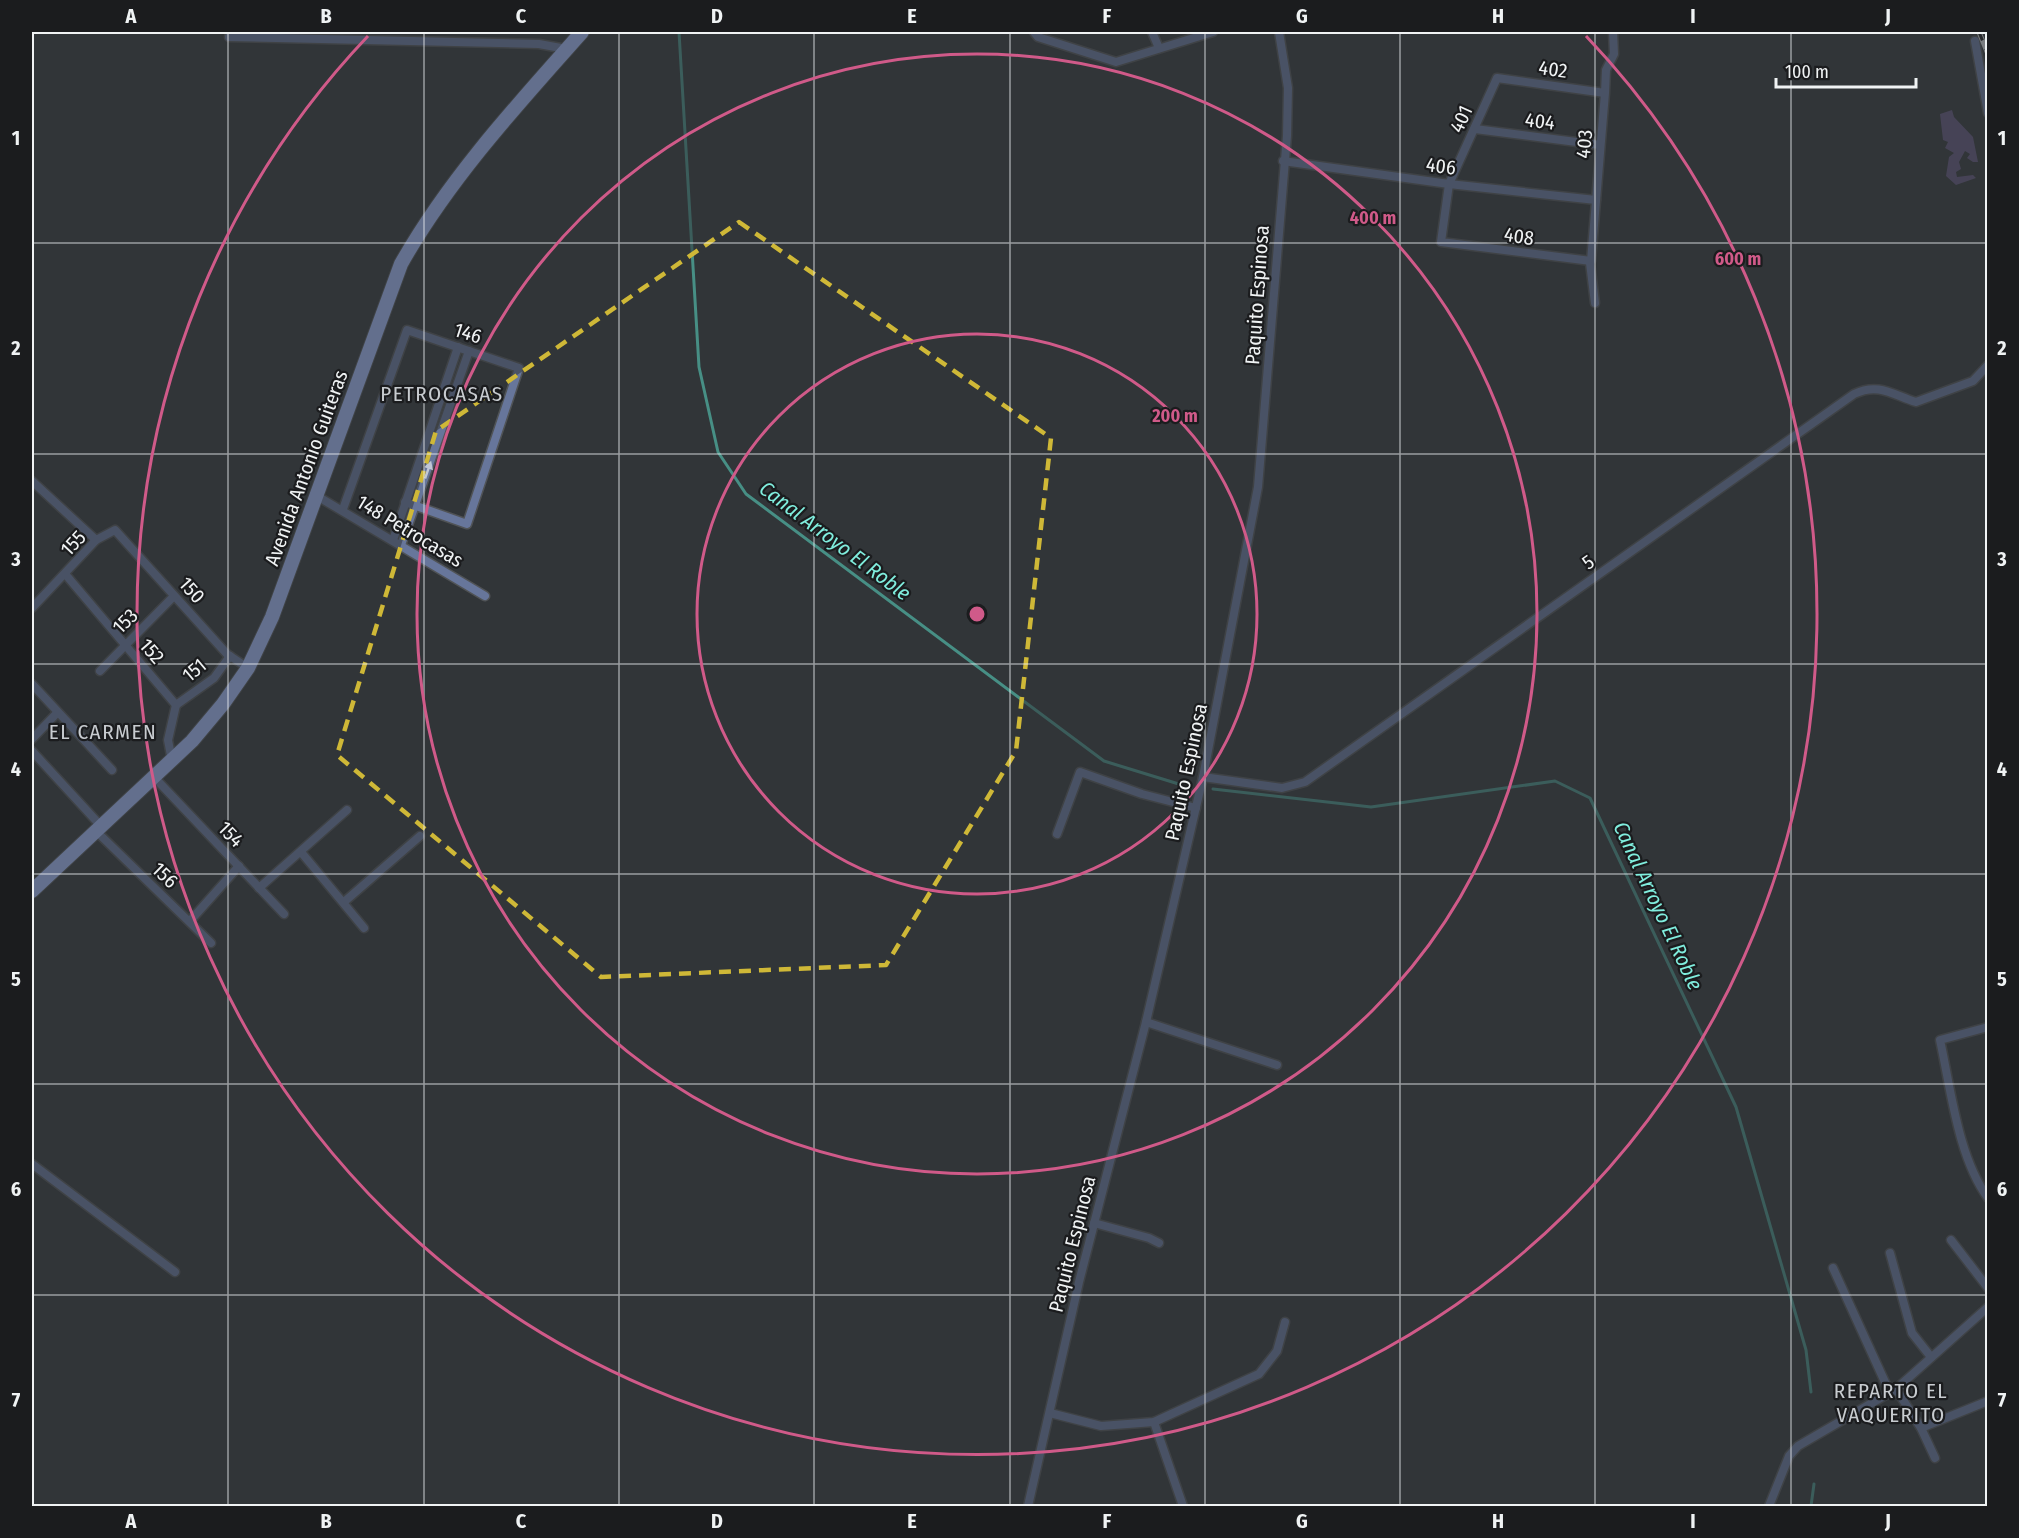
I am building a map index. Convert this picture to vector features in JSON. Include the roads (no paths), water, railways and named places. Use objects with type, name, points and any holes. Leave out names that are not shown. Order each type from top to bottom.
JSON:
[{"type":"main road","name":"Avenida Antonio Guiteras","points":[[32,891],[172,761],[223,704],[248,668],[272,617],[401,264],[423,225],[450,188],[582,32]]},
{"type":"street","points":[[1034,32],[1038,37],[1116,62],[1212,32]]},
{"type":"street","points":[[1152,32],[1160,48]]},
{"type":"street","name":"Paquito Espinosa","points":[[1028,1506],[1094,1223],[1146,1022],[1203,777],[1258,487],[1268,380],[1288,88],[1279,32]]},
{"type":"street","name":"403","points":[[1595,303],[1590,262],[1606,70],[1614,54],[1613,32]]},
{"type":"street","points":[[229,37],[539,44],[566,50]]},
{"type":"street","points":[[1974,41],[1988,112]]},
{"type":"street","name":"402","points":[[1497,78],[1605,93]]},
{"type":"street","name":"401","points":[[1442,242],[1449,184],[1497,78]]},
{"type":"street","name":"404","points":[[1475,129],[1600,145]]},
{"type":"street","name":"406","points":[[1283,161],[1449,184],[1596,200]]},
{"type":"street","name":"408","points":[[1442,242],[1590,262]]},
{"type":"street","name":"146","points":[[343,510],[407,330],[519,368],[467,525],[416,506]]},
{"type":"street","points":[[393,540],[458,347]]},
{"type":"street","points":[[401,545],[469,351]]},
{"type":"street","name":"5","points":[[1203,777],[1282,788],[1305,782],[1854,394],[1871,388],[1881,388],[1916,402],[1973,381],[1988,365]]},
{"type":"street","points":[[32,481],[96,540]]},
{"type":"street","name":"148 Petrocasas","points":[[317,496],[485,596]]},
{"type":"street","points":[[405,502],[416,506]]},
{"type":"street","name":"155","points":[[32,608],[66,575],[96,540],[115,530]]},
{"type":"street","name":"150","points":[[115,530],[230,656],[248,668]]},
{"type":"street","name":"152","points":[[66,575],[176,705]]},
{"type":"street","name":"153","points":[[100,671],[174,596]]},
{"type":"street","name":"151","points":[[176,705],[214,678],[230,656]]},
{"type":"street","points":[[32,684],[56,714],[112,770]]},
{"type":"street","points":[[172,761],[168,740],[176,705]]},
{"type":"street","points":[[32,739],[56,714]]},
{"type":"street","name":"156","points":[[32,751],[99,829],[211,943]]},
{"type":"street","points":[[1057,834],[1080,772],[1142,794],[1196,808]]},
{"type":"street","name":"154","points":[[154,777],[284,914]]},
{"type":"street","points":[[259,888],[347,810]]},
{"type":"street","points":[[344,902],[420,836]]},
{"type":"street","points":[[301,852],[364,928]]},
{"type":"street","points":[[190,921],[239,866]]},
{"type":"street","points":[[1146,1022],[1277,1065]]},
{"type":"street","points":[[1988,1028],[1940,1040],[1966,1155],[1979,1186],[1988,1198]]},
{"type":"street","points":[[32,1164],[175,1272]]},
{"type":"street","points":[[1094,1223],[1160,1243]]},
{"type":"street","points":[[1951,1240],[1988,1288]]},
{"type":"street","points":[[1890,1253],[1912,1333],[1931,1357]]},
{"type":"street","points":[[1833,1268],[1893,1391],[1921,1428],[1935,1458]]},
{"type":"street","points":[[1769,1506],[1789,1456],[1798,1446],[1893,1391],[1988,1307]]},
{"type":"street","points":[[1050,1413],[1101,1426],[1154,1422],[1259,1374],[1277,1351],[1285,1322]]},
{"type":"street","points":[[1921,1428],[1988,1401]]},
{"type":"street","points":[[1154,1422],[1183,1506]]},
{"type":"waterway","name":"Canal Arroyo El Roble","points":[[679,32],[699,367],[718,452],[746,494],[1104,761],[1182,785]]},
{"type":"waterway","name":"Canal Arroyo El Roble","points":[[1213,789],[1371,807],[1555,781],[1590,798],[1736,1107],[1806,1350],[1811,1392]]},
{"type":"waterway","name":"Canal Arroyo El Roble","points":[[1811,1506],[1814,1484]]},
{"type":"railway","points":[[1979,32],[1988,54]]},
{"type":"district","name":"PETROCASAS","points":[[442,394]]},
{"type":"district","name":"EL CARMEN","points":[[103,732]]},
{"type":"district","name":"REPARTO EL VAQUERITO","points":[[1891,1403]]}]
